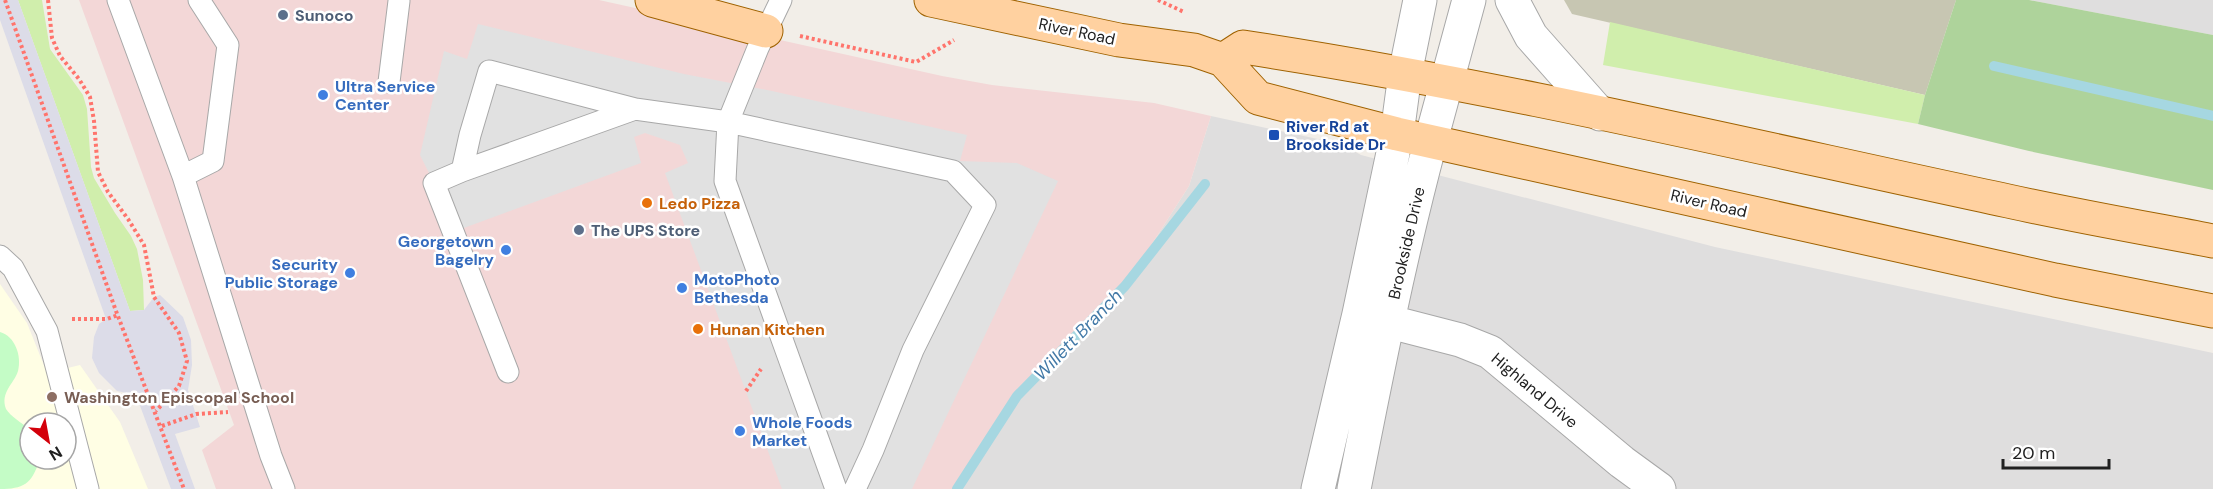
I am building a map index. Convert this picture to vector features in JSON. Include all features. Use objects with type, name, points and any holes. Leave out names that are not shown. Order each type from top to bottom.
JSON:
[{"type":"main road","points":[[652,0],[766,31]]},
{"type":"main road","name":"River Road","points":[[946,1],[1119,40],[1194,50],[1222,60],[1258,98],[1397,134],[2055,280],[2213,311]]},
{"type":"main road","points":[[1222,60],[1243,47],[1405,74],[2010,202],[2213,241]]},
{"type":"street","name":"Brookside Drive","points":[[1354,489],[1405,74],[1420,0]]},
{"type":"street","name":"Brookside Drive","points":[[1318,489],[1416,197],[1469,0]]},
{"type":"street","points":[[1512,0],[1531,36],[1600,114]]},
{"type":"street","name":"Highland Drive","points":[[1374,317],[1460,339],[1490,352],[1622,462],[1659,489]]},
{"type":"lane","points":[[118,0],[183,176],[271,456],[284,489]]},
{"type":"lane","points":[[183,176],[213,162],[228,45],[199,0]]},
{"type":"lane","points":[[389,82],[397,0]]},
{"type":"lane","points":[[781,0],[729,122],[725,181],[836,489]]},
{"type":"lane","points":[[462,171],[489,71],[635,109],[729,122],[953,171],[985,205],[913,350],[855,489]]},
{"type":"lane","points":[[508,372],[434,183],[635,109]]},
{"type":"lane","points":[[0,256],[13,268],[47,331],[88,489]]},
{"type":"path","points":[[5,0],[118,315],[184,489]]},
{"type":"path","points":[[48,0],[52,38],[60,56],[90,97],[98,172],[108,192],[144,245],[154,297],[179,333],[187,361],[179,386],[156,411]]},
{"type":"path","points":[[766,31],[818,39],[916,62],[1000,14]]},
{"type":"path","points":[[41,320],[107,319],[118,315]]},
{"type":"path","points":[[162,426],[196,414],[258,411]]},
{"type":"shaded area","points":[[0,0],[18,0],[130,311],[144,310],[154,297],[160,295],[183,317],[191,340],[192,365],[188,390],[200,427],[175,434],[195,489],[171,489],[136,395],[117,391],[99,373],[92,358],[94,337],[99,324],[106,319],[0,20]]},
{"type":"shaded area","points":[[79,0],[599,0],[942,76],[992,85],[1154,103],[1211,116],[1189,186],[1125,286],[1017,396],[957,489],[216,489],[202,450],[234,425]]},
{"type":"shaded area","points":[[1564,0],[1956,0],[1925,95],[1572,14]]},
{"type":"shaded area","points":[[2029,0],[2213,0],[2213,35]]},
{"type":"shaded area","points":[[478,24],[684,74],[772,91],[967,135],[960,161],[1017,163],[1058,181],[912,489],[782,489],[665,173],[688,163],[680,145],[645,133],[634,137],[641,163],[453,232],[434,183],[420,155],[444,51],[467,59]]},
{"type":"shaded area","points":[[1211,116],[1341,144],[1361,155],[1715,247],[2213,353],[2213,489],[957,489],[1017,396],[1125,286],[1189,186]]},
{"type":"shaded area","name":"Washington Episcopal School","points":[[0,284],[27,323],[47,373],[80,365],[120,422],[148,489],[0,489]]},
{"type":"green space","points":[[18,0],[42,0],[50,49],[83,95],[87,109],[91,167],[94,178],[137,249],[143,280],[144,310],[130,311]]},
{"type":"green space","points":[[1956,0],[2029,0],[2213,35],[2213,190],[2029,151],[1918,124],[1925,95]]},
{"type":"green space","points":[[1610,22],[1925,95],[1918,124],[1603,65]]},
{"type":"green space","points":[[0,332],[13,342],[19,359],[18,371],[5,398],[6,409],[18,420],[18,471],[35,471],[26,484],[15,488],[0,489]]},
{"type":"waterway","points":[[1994,66],[2213,116]]},
{"type":"waterway","name":"Willett Branch","points":[[957,489],[1017,396],[1125,286],[1205,184]]},
{"type":"place","name":"Sunoco","points":[[283,15]]},
{"type":"place","name":"Ultra Service Center","points":[[323,95]]},
{"type":"place","name":"River Rd at Brookside Dr","points":[[1274,135]]},
{"type":"place","name":"Ledo Pizza","points":[[647,203]]},
{"type":"place","name":"The UPS Store","points":[[579,230]]},
{"type":"place","name":"Georgetown Bagelry","points":[[506,250]]},
{"type":"place","name":"Security Public Storage","points":[[350,273]]},
{"type":"place","name":"MotoPhoto Bethesda","points":[[682,288]]},
{"type":"place","name":"Hunan Kitchen","points":[[698,329]]},
{"type":"place","name":"Washington Episcopal School","points":[[52,397]]},
{"type":"place","name":"Whole Foods Market","points":[[740,431]]}]
